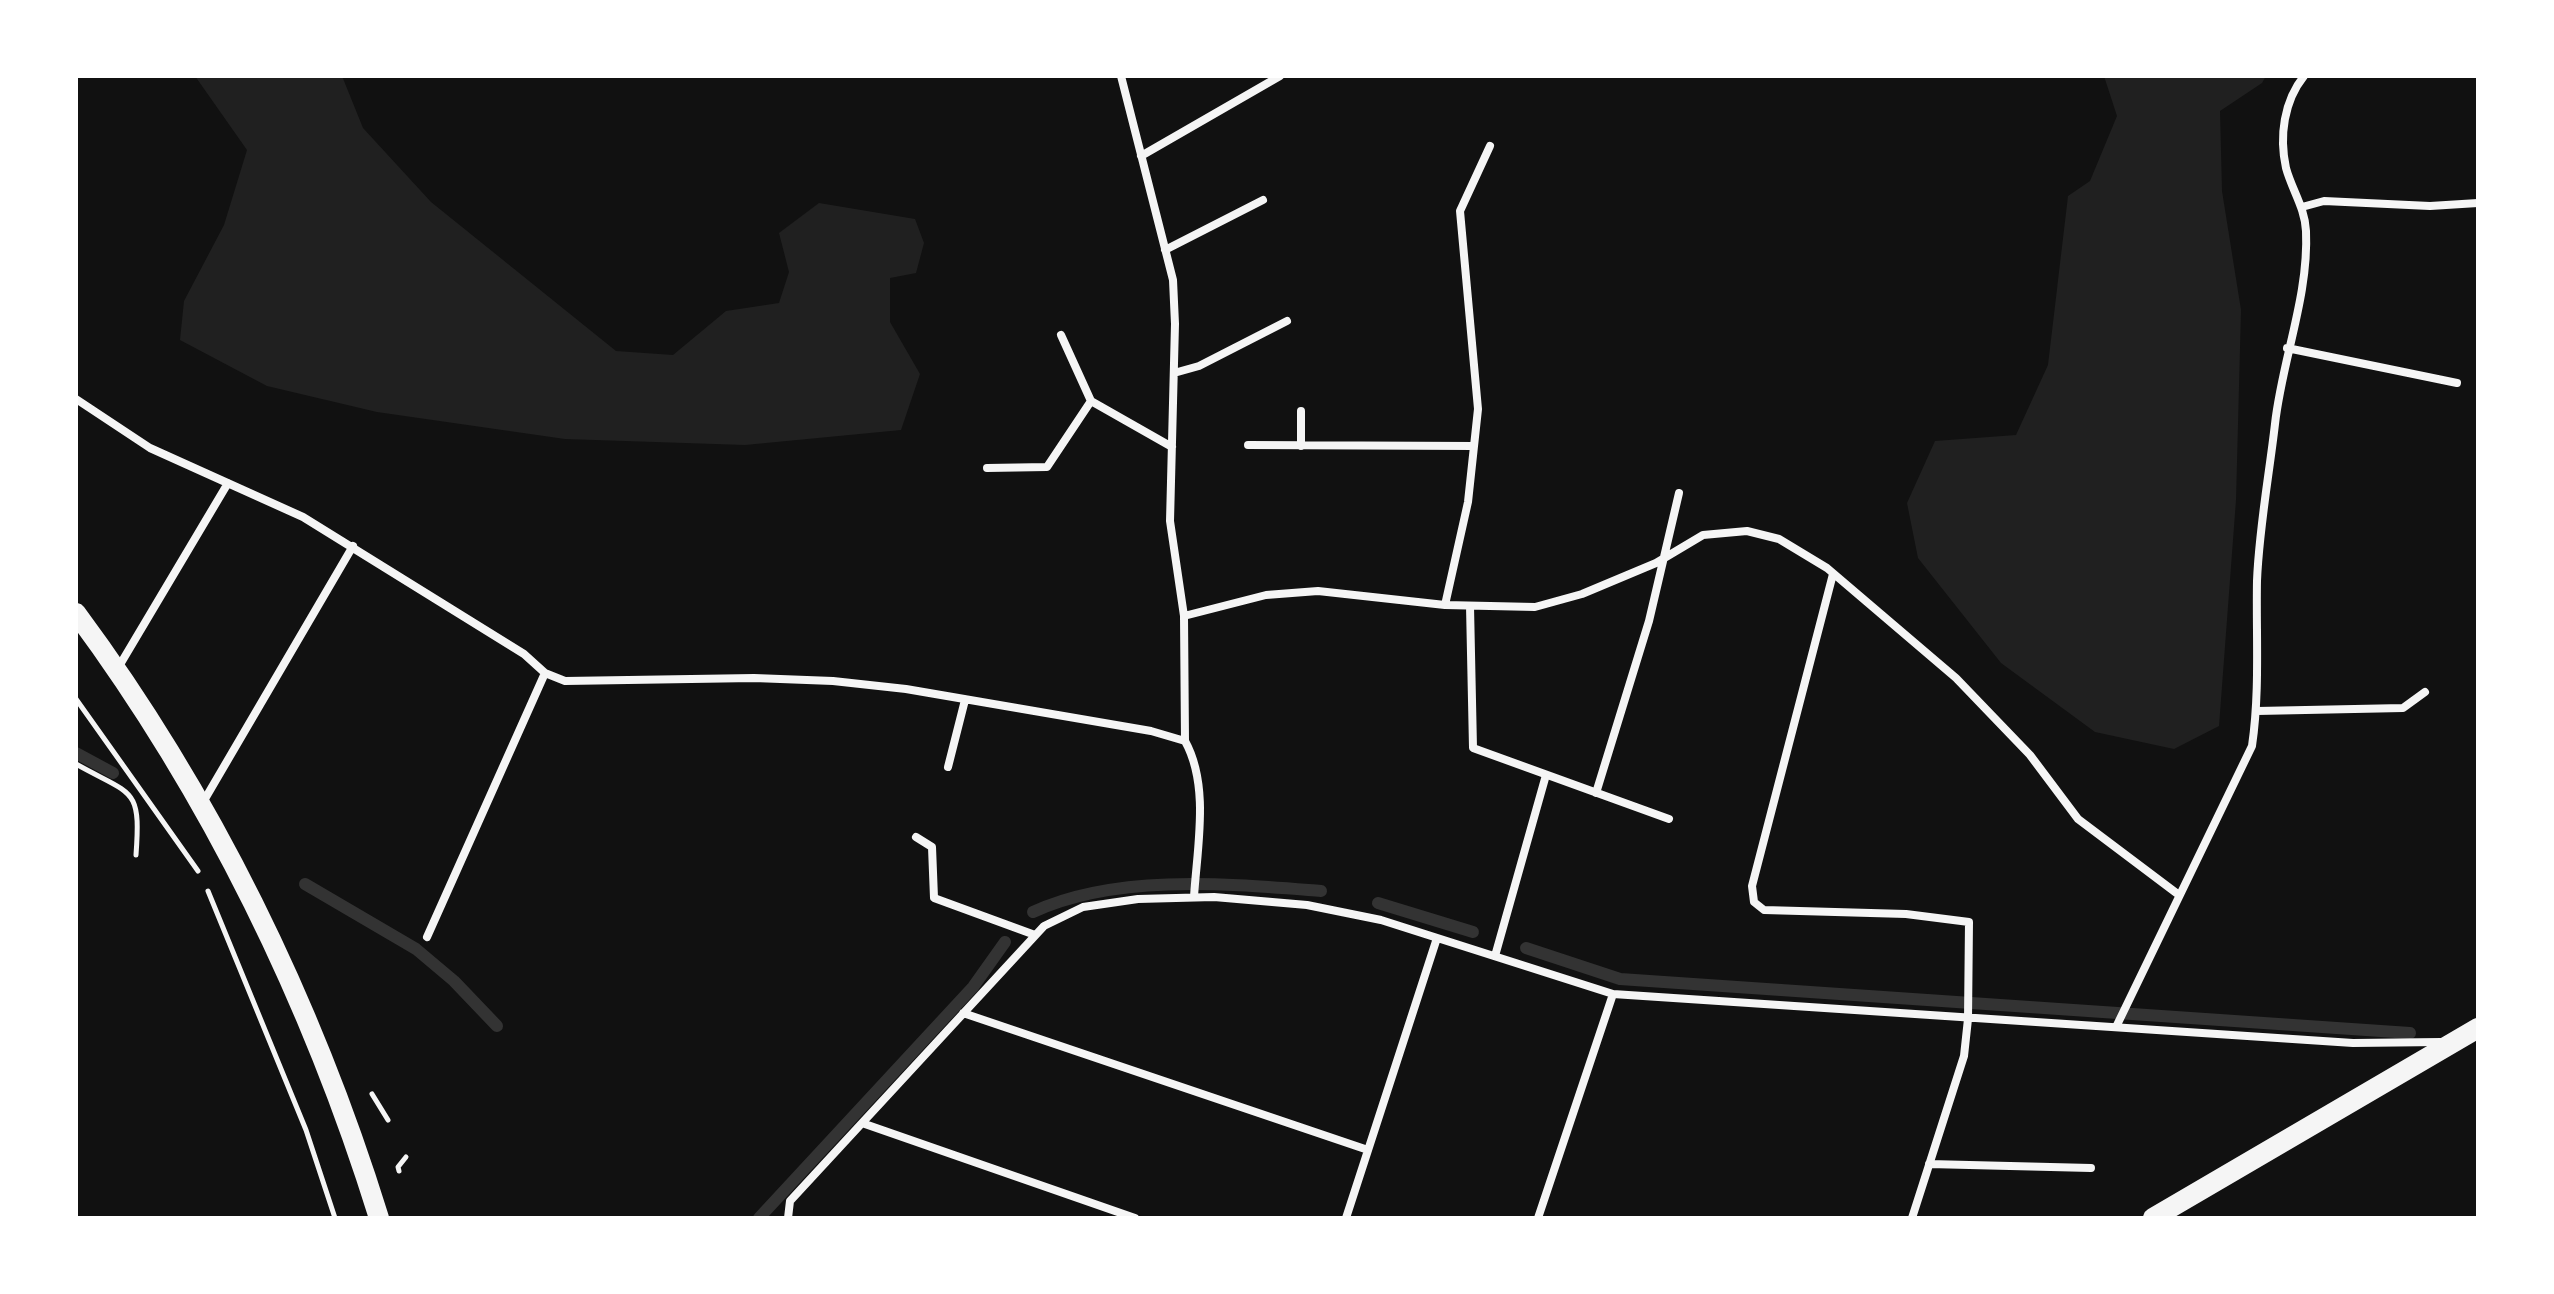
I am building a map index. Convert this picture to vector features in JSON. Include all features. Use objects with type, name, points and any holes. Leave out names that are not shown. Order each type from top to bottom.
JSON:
[{"type":"main road","points":[[76,613],[117,668],[232,861],[316,1042],[379,1218]]},
{"type":"main road","points":[[2162,1216],[2478,1028]]},
{"type":"street","points":[[1121,76],[1173,280],[1170,521],[1184,616],[1185,741],[1194,758],[1199,792],[1194,897]]},
{"type":"street","points":[[1141,156],[1280,76]]},
{"type":"street","points":[[2117,1025],[2252,746],[2257,711],[2257,578],[2287,348],[2300,298],[2306,232],[2302,207],[2286,168],[2283,129],[2291,93],[2304,76]]},
{"type":"street","points":[[1445,605],[1468,502],[1478,409],[1460,211],[1490,146]]},
{"type":"street","points":[[1165,250],[1263,200]]},
{"type":"street","points":[[2302,207],[2324,201],[2430,206],[2478,203]]},
{"type":"street","points":[[1174,373],[1199,366],[1287,321]]},
{"type":"street","points":[[1061,335],[1091,401],[1172,447]]},
{"type":"street","points":[[2287,348],[2457,383]]},
{"type":"street","points":[[76,399],[150,448],[303,517],[524,654],[545,673],[565,681],[607,683],[754,678],[833,681],[1151,731],[1185,741]]},
{"type":"street","points":[[987,468],[1047,467],[1091,401]]},
{"type":"street","points":[[1301,411],[1301,446]]},
{"type":"street","points":[[1248,445],[1474,446]]},
{"type":"street","points":[[117,668],[228,483]]},
{"type":"street","points":[[1596,793],[1649,621],[1679,493]]},
{"type":"street","points":[[1184,616],[1266,595],[1318,591],[1445,605],[1535,607],[1582,594],[1663,558],[1703,535],[1747,531],[1779,539],[1833,574],[1956,678],[2030,755],[2078,819],[2179,895]]},
{"type":"street","points":[[201,807],[353,546]]},
{"type":"street","points":[[1833,574],[1752,886],[1754,902],[1764,910],[1906,914],[1969,922],[1968,1019],[1964,1056],[1912,1218]]},
{"type":"street","points":[[1470,606],[1473,748],[1669,819]]},
{"type":"street","points":[[427,937],[545,673]]},
{"type":"street","points":[[2257,711],[2403,708],[2425,692]]},
{"type":"street","points":[[948,767],[965,700]]},
{"type":"street","points":[[1495,956],[1546,775]]},
{"type":"street","points":[[916,837],[932,847],[934,898],[1035,935]]},
{"type":"street","points":[[788,1218],[790,1201],[1044,926],[1083,907],[1138,899],[1194,897],[1307,905],[1381,920],[1613,994],[2353,1043],[2478,1040]]},
{"type":"street","points":[[1346,1218],[1437,938]]},
{"type":"street","points":[[1538,1218],[1613,994]]},
{"type":"street","points":[[963,1013],[1368,1150]]},
{"type":"street","points":[[862,1123],[1135,1218]]},
{"type":"street","points":[[1929,1164],[2091,1168]]},
{"type":"path","points":[[76,699],[203,878],[306,1130],[335,1218]]},
{"type":"path","points":[[76,764],[131,795],[139,811],[136,855]]},
{"type":"path","points":[[402,1179],[398,1167],[406,1157]]},
{"type":"shaded area","points":[[195,76],[342,76],[363,128],[431,202],[616,351],[673,355],[726,311],[779,303],[789,272],[779,233],[819,203],[915,219],[924,243],[916,273],[890,278],[890,322],[920,374],[901,430],[745,445],[565,439],[377,412],[267,386],[180,340],[184,301],[224,225],[247,150]]},
{"type":"shaded area","points":[[2104,76],[2266,76],[2262,83],[2220,111],[2222,191],[2241,310],[2236,500],[2219,726],[2174,749],[2095,732],[2001,663],[1918,558],[1907,503],[1935,441],[2016,435],[2048,365],[2068,196],[2090,181],[2117,116]]},
{"type":"waterway","points":[[76,753],[113,773]]},
{"type":"waterway","points":[[305,884],[416,949],[454,981],[497,1026]]},
{"type":"waterway","points":[[1033,912],[1101,891],[1137,886],[1212,884],[1321,891]]},
{"type":"waterway","points":[[1378,903],[1473,932]]},
{"type":"waterway","points":[[759,1218],[973,987],[1005,942]]},
{"type":"waterway","points":[[1526,948],[1620,979],[2410,1033]]}]
